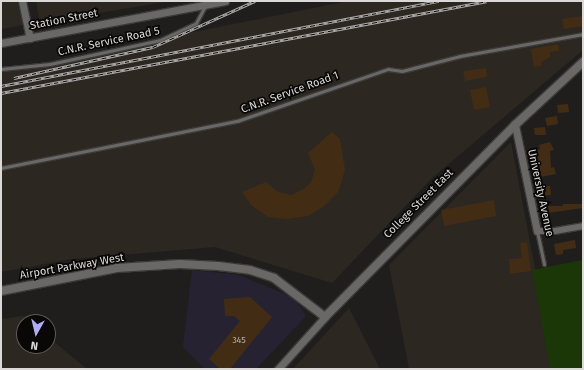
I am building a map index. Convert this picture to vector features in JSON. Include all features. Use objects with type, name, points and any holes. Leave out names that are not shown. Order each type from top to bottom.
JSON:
[{"type":"main road","name":"College Street East","points":[[324,317],[515,125],[583,62]]},
{"type":"main road","name":"Airport Parkway West","points":[[1,291],[117,268],[180,264],[218,266],[250,270],[274,278],[324,317]]},
{"type":"street","points":[[22,1],[30,38]]},
{"type":"street","name":"Station Street","points":[[1,43],[225,1]]},
{"type":"street","name":"University Avenue","points":[[515,125],[537,231]]},
{"type":"street","points":[[537,231],[555,232],[583,226]]},
{"type":"street","name":"College Street East","points":[[278,369],[324,317]]},
{"type":"lane","name":"C.N.R. Service Road 5","points":[[1,69],[50,64],[160,40],[196,23],[205,5]]},
{"type":"lane","name":"C.N.R. Service Road 1","points":[[1,168],[237,121],[388,69],[402,71],[438,60],[583,34]]},
{"type":"lane","name":"University Avenue","points":[[537,231],[544,264]]},
{"type":"shaded area","points":[[1,1],[17,1],[23,25],[1,29]]},
{"type":"shaded area","points":[[36,1],[171,1],[40,23]]},
{"type":"shaded area","points":[[348,1],[583,1],[583,50],[432,178],[332,283],[215,247],[72,259],[1,272],[1,71]]},
{"type":"shaded area","points":[[511,142],[554,369],[409,369],[389,265]]},
{"type":"shaded area","points":[[192,270],[239,275],[294,298],[306,316],[256,369],[205,369],[183,347]]},
{"type":"shaded area","points":[[349,308],[380,369],[293,369]]},
{"type":"shaded area","points":[[16,317],[16,354],[56,354],[56,344],[87,369],[1,369],[1,319]]},
{"type":"green space","points":[[583,260],[583,369],[550,369],[532,270]]},
{"type":"building","points":[[583,16],[583,26],[564,29],[562,19]]},
{"type":"building","points":[[558,44],[559,51],[550,52],[550,57],[541,62],[541,66],[534,67],[531,49]]},
{"type":"building","points":[[486,68],[487,77],[465,81],[463,71]]},
{"type":"building","points":[[486,87],[490,107],[474,110],[470,90]]},
{"type":"building","points":[[568,104],[569,112],[558,113],[557,105]]},
{"type":"building","points":[[557,116],[558,124],[547,126],[545,118]]},
{"type":"building","points":[[545,127],[546,135],[535,135],[534,128]]},
{"type":"building","points":[[332,132],[340,139],[345,170],[338,192],[323,207],[308,216],[286,219],[268,217],[251,205],[242,192],[266,182],[278,192],[292,195],[305,188],[311,182],[315,170],[308,153]]},
{"type":"building","points":[[550,142],[554,150],[550,151],[551,168],[554,167],[556,174],[541,177],[537,150],[540,149],[539,145]]},
{"type":"building","points":[[541,186],[550,186],[551,195],[542,196]]},
{"type":"building","points":[[494,200],[496,216],[444,226],[441,210]]},
{"type":"building","points":[[563,204],[583,204],[583,208],[548,213],[548,206],[563,206]]},
{"type":"building","points":[[575,240],[576,248],[563,250],[563,254],[556,255],[554,244]]},
{"type":"building","points":[[527,242],[531,271],[510,274],[509,259],[522,258],[520,243]]},
{"type":"building","points":[[250,297],[272,317],[230,369],[220,369],[209,359],[240,321],[234,316],[225,316],[224,299]]},
{"type":"railway","points":[[14,78],[153,47],[255,1]]},
{"type":"railway","points":[[1,86],[439,1]]},
{"type":"railway","points":[[1,93],[486,1]]}]
